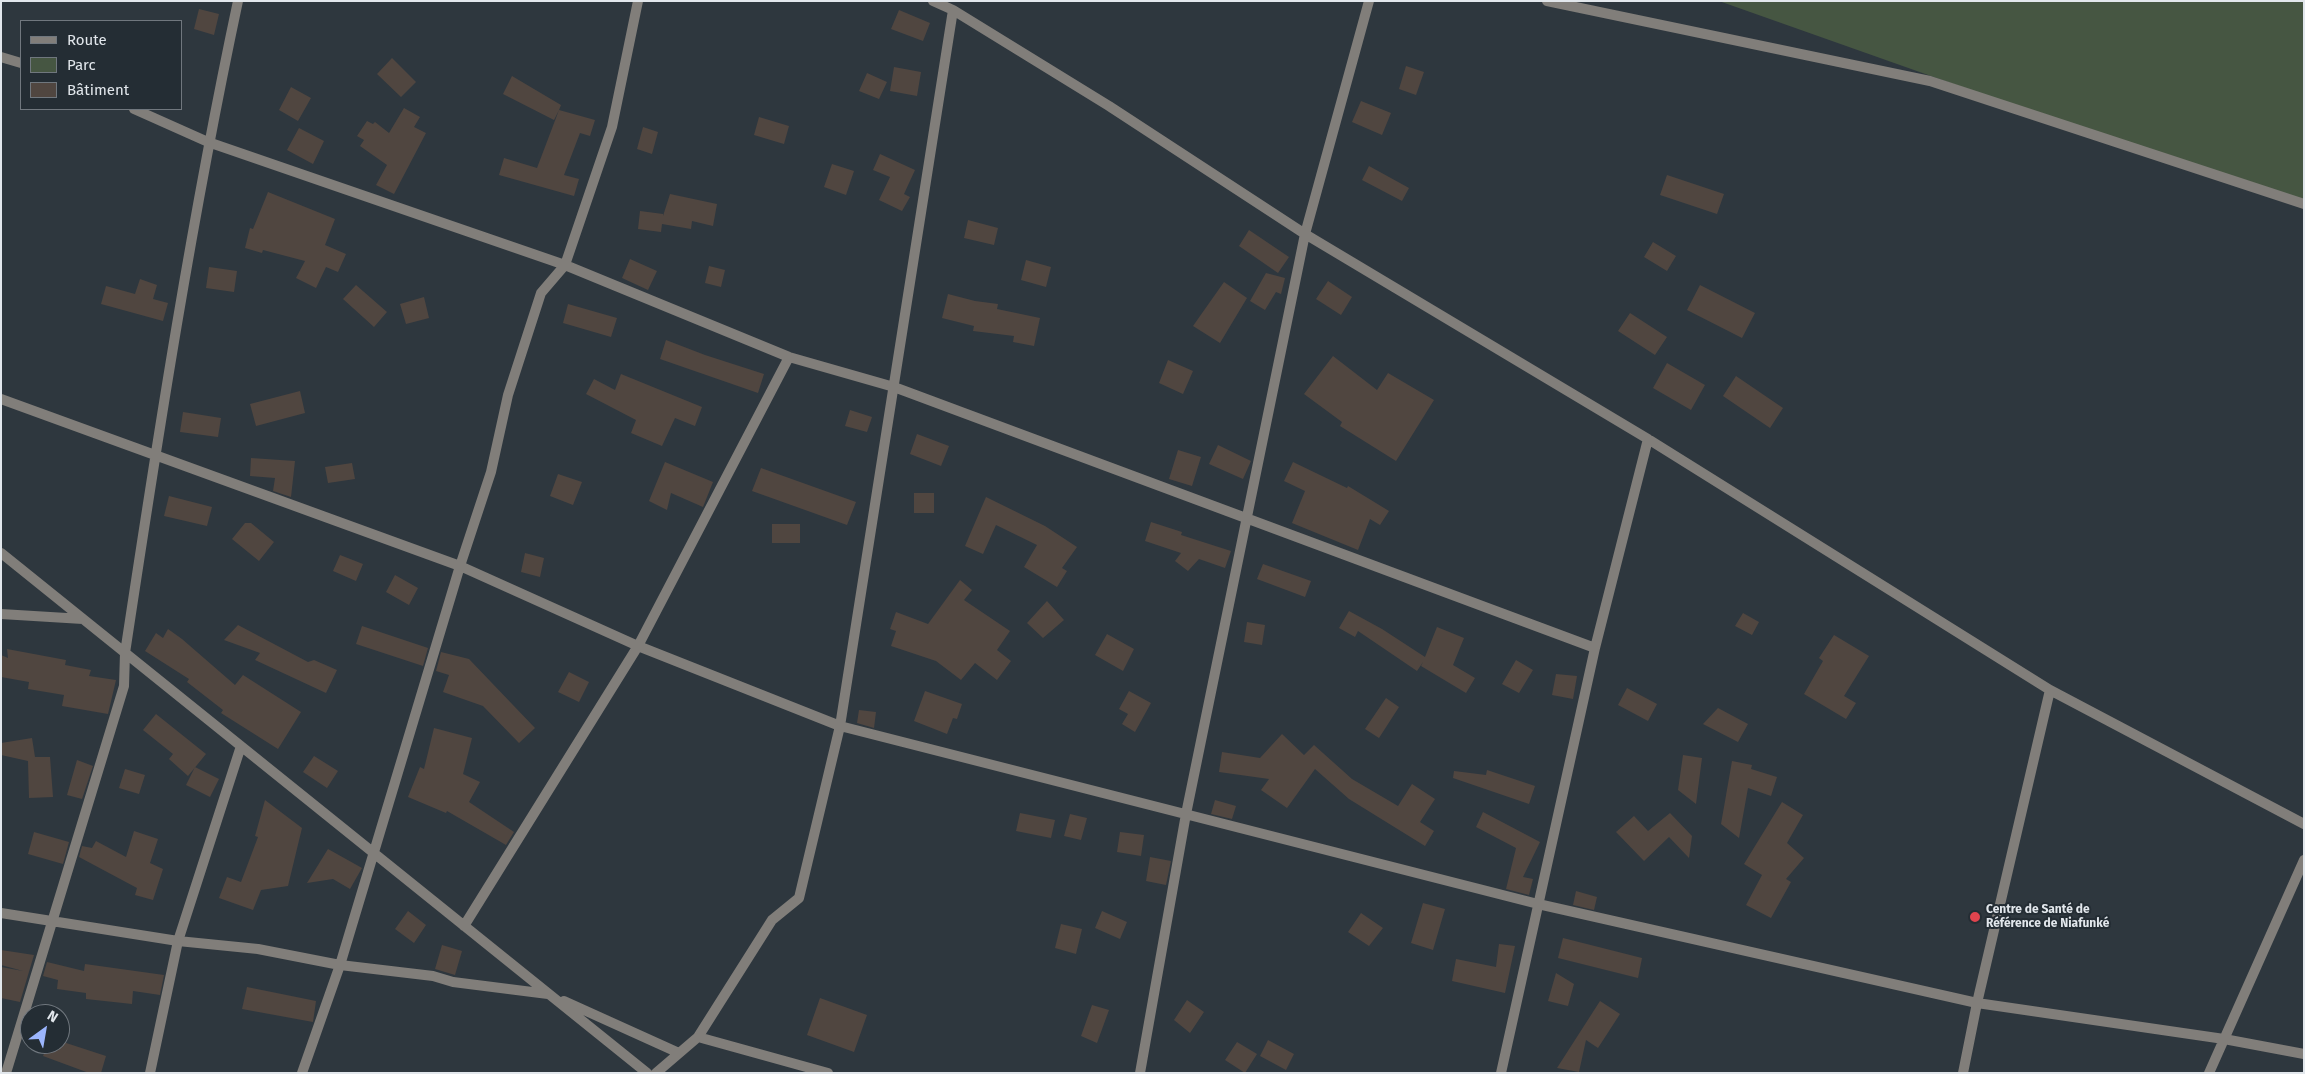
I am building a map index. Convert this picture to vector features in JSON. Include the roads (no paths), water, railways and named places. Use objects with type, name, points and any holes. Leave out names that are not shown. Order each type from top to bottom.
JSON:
[{"type":"street","points":[[6,1073],[124,686],[125,653],[155,454],[208,142],[238,1]]},
{"type":"street","points":[[302,1073],[340,965],[460,566],[491,472],[508,395],[541,293],[565,265],[612,127],[638,1]]},
{"type":"street","points":[[934,1],[953,10],[1109,106],[1305,234],[1648,439],[2050,690],[2304,824]]},
{"type":"street","points":[[1140,1073],[1186,814],[1305,234],[1368,1]]},
{"type":"street","points":[[1547,1],[1930,81],[2304,204]]},
{"type":"street","points":[[656,1073],[698,1037],[772,920],[799,898],[840,726],[953,10]]},
{"type":"street","points":[[1,57],[20,63]]},
{"type":"street","points":[[136,110],[208,142],[565,265],[789,357],[894,387],[1595,648]]},
{"type":"street","points":[[464,926],[638,646],[789,357]]},
{"type":"street","points":[[1,398],[460,566],[638,646],[840,726],[1538,904],[1977,1003],[2224,1039],[2304,1054]]},
{"type":"street","points":[[1501,1073],[1595,648],[1648,439]]},
{"type":"street","points":[[1,554],[647,1073]]},
{"type":"street","points":[[1,614],[83,619]]},
{"type":"street","points":[[1963,1073],[1977,1003],[2050,690]]},
{"type":"street","points":[[150,1073],[178,940],[241,746]]},
{"type":"street","points":[[2210,1073],[2304,860]]},
{"type":"street","points":[[1,913],[178,940],[258,949],[340,965],[433,976],[453,982],[550,995],[679,1053]]},
{"type":"street","points":[[698,1037],[828,1073]]},
{"type":"place","name":"Centre de Santé de Référence de Niafunké","points":[[1975,917]]}]
